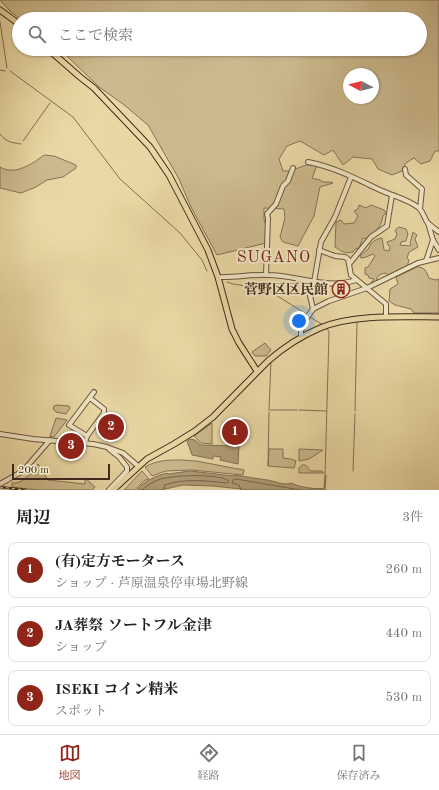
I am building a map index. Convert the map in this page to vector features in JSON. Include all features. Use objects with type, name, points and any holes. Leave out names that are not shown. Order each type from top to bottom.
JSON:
[{"type":"main road","points":[[0,10],[12,19]]},
{"type":"main road","points":[[56,56],[94,88],[150,147],[169,174],[189,210],[208,250],[218,276],[232,329],[239,344],[257,371]]},
{"type":"main road","points":[[113,490],[147,458],[174,444],[204,424],[217,413],[257,371],[278,353],[300,338],[335,323],[352,320],[386,317],[439,317]]},
{"type":"street","points":[[308,162],[333,168],[398,197],[420,209],[428,223],[433,240],[439,250]]},
{"type":"street","points":[[266,275],[267,214],[276,204],[280,196],[280,192],[288,181],[293,168]]},
{"type":"street","points":[[405,169],[406,175],[422,189],[420,209]]},
{"type":"street","points":[[313,309],[309,291],[314,282],[321,242],[335,217],[351,177]]},
{"type":"street","points":[[350,263],[371,237],[387,226],[392,195]]},
{"type":"street","points":[[428,223],[439,232]]},
{"type":"street","points":[[426,260],[433,240]]},
{"type":"street","points":[[319,250],[348,259],[350,263],[351,275],[386,304],[386,317]]},
{"type":"street","points":[[300,338],[304,322],[313,309],[329,301],[368,288],[418,263],[439,258]]},
{"type":"street","points":[[218,276],[229,278],[266,275],[288,276],[314,282],[339,284],[356,280]]},
{"type":"street","points":[[87,436],[69,425],[94,392]]},
{"type":"street","points":[[85,443],[87,436],[104,413],[104,409],[90,398]]},
{"type":"street","points":[[0,434],[85,443],[107,447],[123,453],[138,466]]},
{"type":"street","points":[[0,484],[23,471],[50,440]]},
{"type":"street","points":[[107,447],[119,457],[127,467],[127,472],[109,490]]},
{"type":"shaded area","points":[[0,0],[439,0],[439,151],[435,151],[430,161],[421,164],[414,158],[406,163],[402,171],[392,175],[378,169],[372,159],[353,157],[343,165],[333,150],[324,155],[300,141],[287,146],[279,159],[283,171],[290,171],[306,165],[317,165],[312,178],[323,182],[333,183],[320,187],[314,216],[298,246],[283,242],[280,237],[285,218],[284,209],[264,208],[264,220],[270,235],[266,243],[217,255],[191,207],[179,179],[148,125],[123,104],[99,87],[68,56],[427,56],[427,12],[12,12]]},
{"type":"shaded area","points":[[44,155],[54,156],[76,165],[76,168],[63,177],[47,180],[36,187],[21,193],[0,188],[0,167],[17,170],[29,165]]},
{"type":"shaded area","points":[[359,205],[366,208],[371,205],[384,210],[386,213],[370,237],[368,236],[367,239],[363,238],[359,248],[355,249],[353,252],[343,252],[335,247],[336,222],[341,220],[344,224],[354,223],[358,216],[354,211],[358,209]]},
{"type":"shaded area","points":[[399,227],[406,229],[408,234],[406,241],[401,242],[400,245],[411,245],[410,243],[413,232],[417,235],[415,239],[418,247],[409,252],[407,258],[409,260],[408,266],[389,276],[386,273],[381,274],[377,277],[376,282],[371,283],[374,279],[369,278],[368,275],[365,274],[365,268],[368,267],[375,256],[373,254],[361,258],[360,256],[373,242],[382,238],[384,250],[389,251],[390,247],[387,242],[395,239],[397,234],[395,230]]},
{"type":"shaded area","points":[[417,267],[425,270],[429,278],[435,280],[439,279],[439,313],[414,313],[411,309],[395,305],[389,301],[390,289],[398,284],[396,277]]},
{"type":"shaded area","points":[[265,343],[271,350],[266,356],[255,356],[252,352]]},
{"type":"shaded area","points":[[54,406],[69,406],[70,408],[66,414],[56,412],[53,409]]},
{"type":"shaded area","points":[[56,418],[67,420],[54,437],[50,436]]},
{"type":"shaded area","points":[[212,423],[212,444],[201,443],[194,436]]},
{"type":"shaded area","points":[[269,449],[283,449],[283,458],[296,461],[294,468],[268,466]]},
{"type":"shaded area","points":[[299,449],[323,450],[309,459],[299,461]]},
{"type":"shaded area","points":[[167,460],[196,461],[244,470],[243,475],[192,470],[166,471],[152,476],[145,467]]},
{"type":"shaded area","points":[[38,464],[48,480],[85,484],[85,478],[95,487],[92,490],[37,490],[12,487],[12,483],[24,480]]},
{"type":"shaded area","points":[[302,465],[306,466],[311,471],[322,471],[324,473],[299,473],[299,468]]},
{"type":"shaded area","points":[[142,471],[149,479],[145,480],[135,490],[124,490]]},
{"type":"water","points":[[190,439],[195,440],[201,445],[239,446],[238,464],[220,460],[221,457],[213,456],[213,459],[192,455],[187,441]]},
{"type":"water","points":[[190,471],[234,475],[283,484],[292,483],[303,487],[318,489],[324,488],[326,475],[325,490],[250,490],[213,486],[183,485],[161,490],[137,490],[147,481],[167,473]]},
{"type":"waterway","points":[[0,22],[7,68]]},
{"type":"waterway","points":[[0,70],[5,71]]},
{"type":"waterway","points":[[10,71],[73,117],[120,179],[180,233],[202,260],[207,271]]},
{"type":"waterway","points":[[23,141],[50,103]]},
{"type":"waterway","points":[[0,134],[9,142],[21,144]]},
{"type":"waterway","points":[[227,282],[266,289],[308,315]]},
{"type":"waterway","points":[[310,317],[323,325]]},
{"type":"waterway","points":[[355,411],[357,323]]},
{"type":"waterway","points":[[325,476],[329,332],[327,328]]},
{"type":"waterway","points":[[269,410],[271,361]]},
{"type":"waterway","points":[[270,410],[297,410]]},
{"type":"waterway","points":[[299,410],[326,411]]},
{"type":"waterway","points":[[268,466],[269,412]]},
{"type":"waterway","points":[[353,471],[355,414]]},
{"type":"railway","points":[[0,487],[25,490]]},
{"type":"place","name":"菅野区区民館","points":[[341,289]]},
{"type":"place","name":"JA葬祭 ソートフル金津","points":[[111,427]]},
{"type":"place","name":"(有)定方モータース","points":[[235,432]]},
{"type":"place","name":"ISEKI コイン精米","points":[[71,446]]},
{"type":"district","name":"SUGANO","points":[[274,256]]}]
